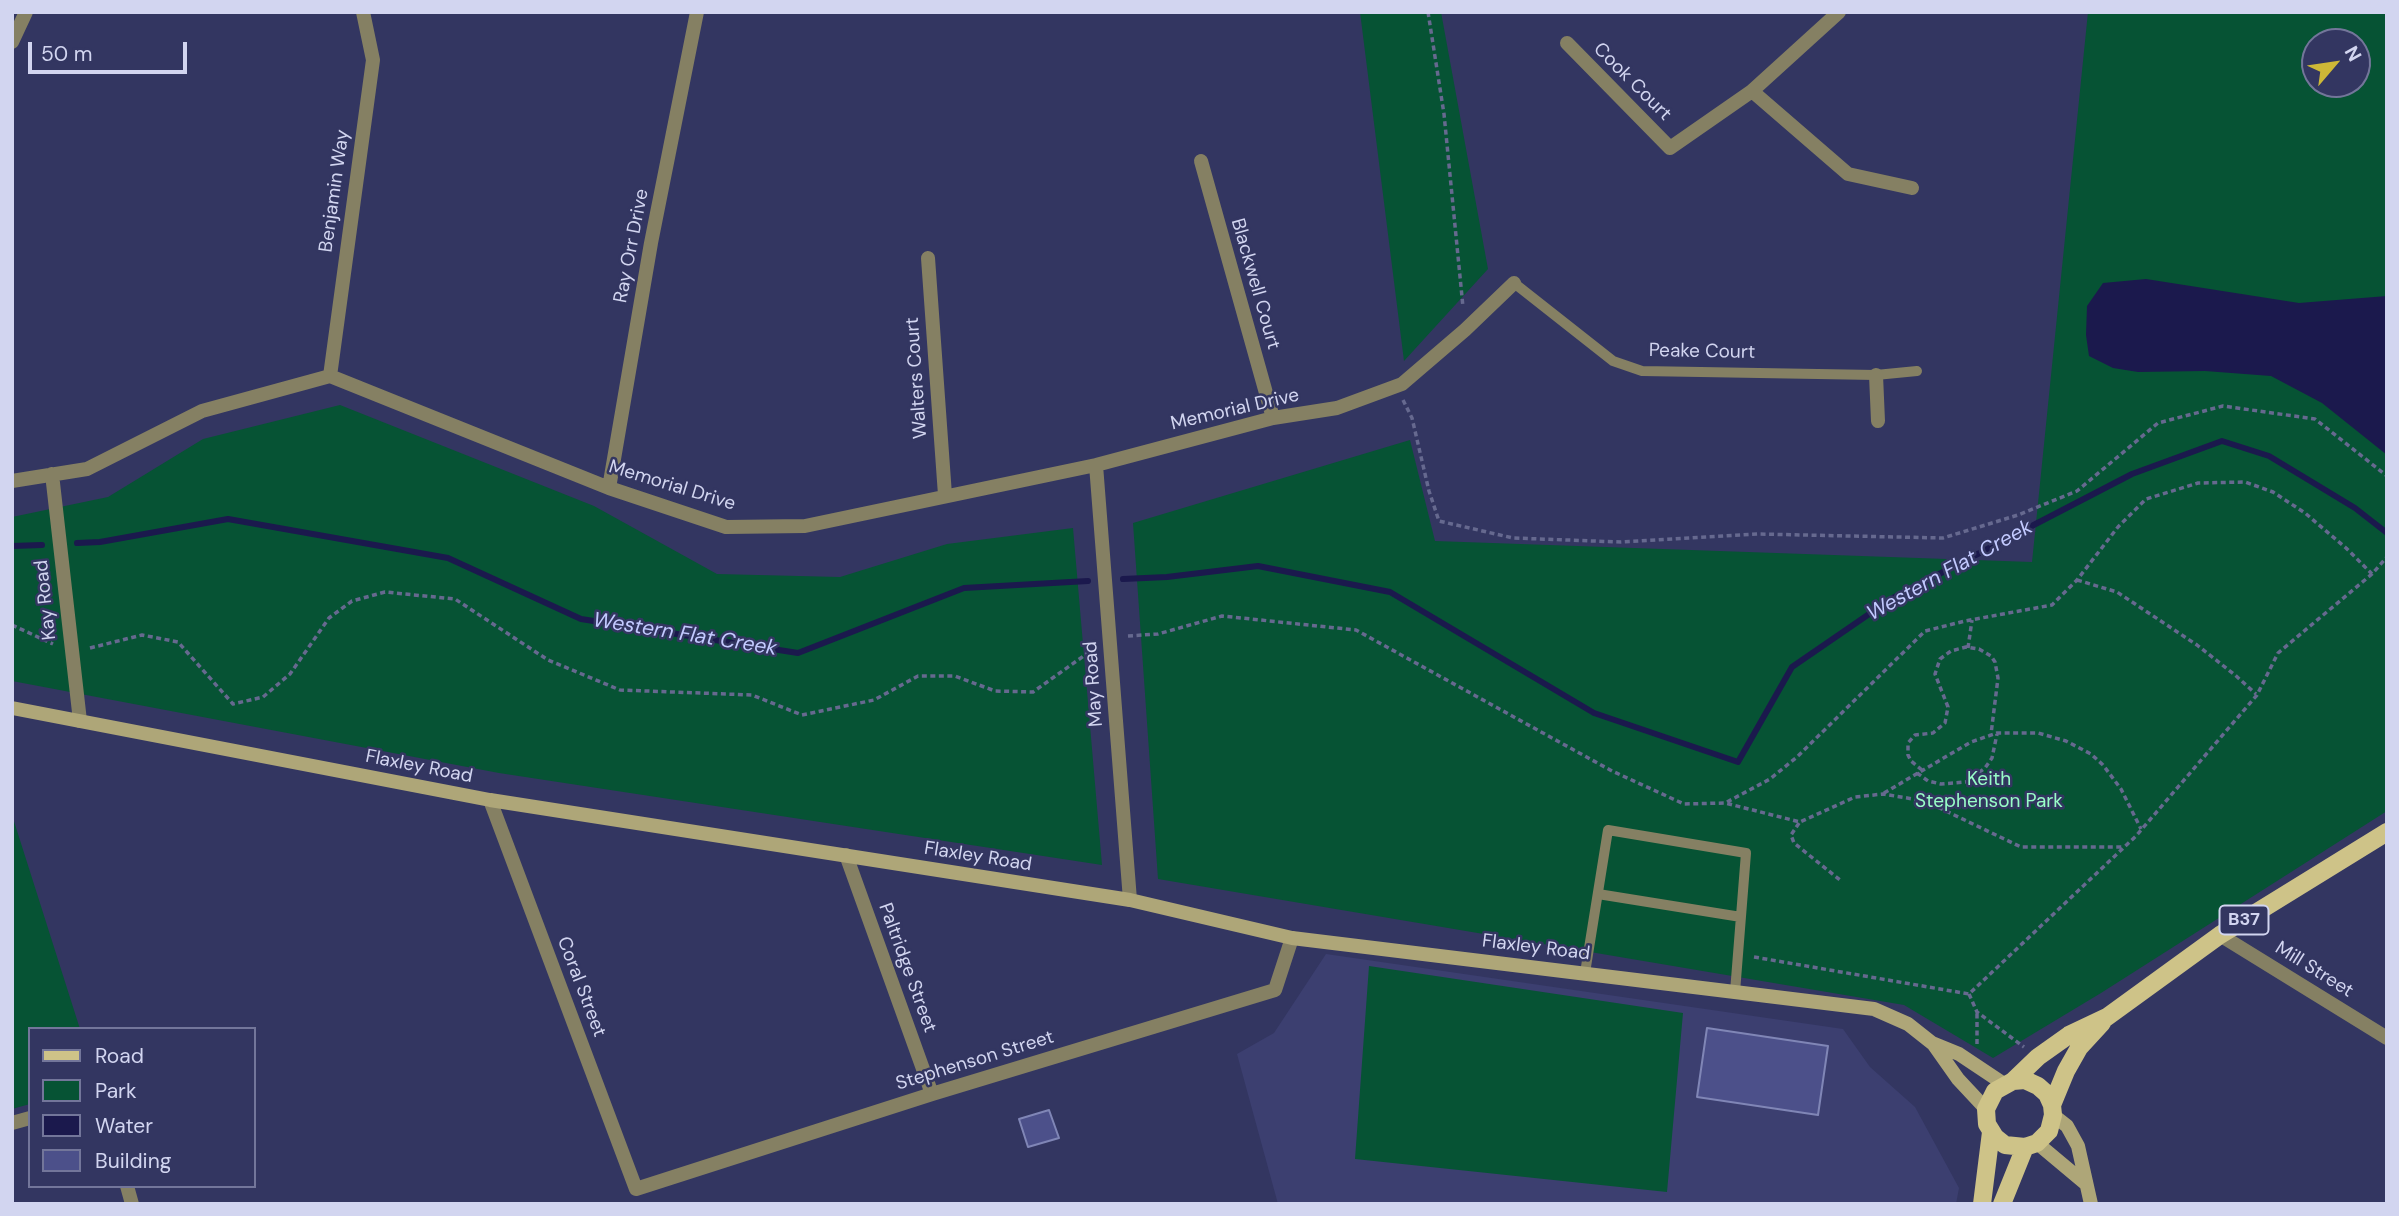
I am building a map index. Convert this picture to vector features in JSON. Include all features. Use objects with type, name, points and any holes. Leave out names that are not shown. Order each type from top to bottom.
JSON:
[{"type":"main road","name":"Flaxley Road","points":[[12,708],[489,800],[1130,900],[1292,938],[1874,1009],[1908,1024],[1933,1043],[1959,1054],[2008,1082]]},
{"type":"main road","name":"B37","points":[[1986,1109],[1995,1091],[2069,1035],[2107,1017],[2220,935],[2387,832]]},
{"type":"main road","name":"B37","points":[[2002,1204],[2031,1145],[2049,1131],[2066,1071],[2079,1048],[2107,1017]]},
{"type":"main road","name":"Flaxley Road","points":[[1933,1043],[1958,1079],[1986,1109]]},
{"type":"main road","points":[[2008,1082],[2025,1080],[2047,1094],[2053,1110],[2067,1126],[2078,1146],[2091,1204]]},
{"type":"main road","points":[[1986,1109],[1987,1124],[1991,1132],[2005,1145],[2031,1145],[2086,1184]]},
{"type":"main road","points":[[1982,1204],[1991,1132]]},
{"type":"street","points":[[12,42],[26,12]]},
{"type":"street","name":"Benjamin Way","points":[[330,376],[373,60],[363,12]]},
{"type":"street","name":"Ray Orr Drive","points":[[609,488],[651,243],[697,12]]},
{"type":"street","points":[[1839,12],[1752,92],[1848,174],[1912,188]]},
{"type":"street","name":"Cook Court","points":[[1567,43],[1670,148],[1752,92]]},
{"type":"street","name":"Blackwell Court","points":[[1201,161],[1273,418]]},
{"type":"street","name":"Walters Court","points":[[928,258],[944,495]]},
{"type":"street","name":"Memorial Drive","points":[[330,376],[609,488],[726,527],[805,526],[1097,465],[1273,418],[1337,408],[1402,384],[1514,283]]},
{"type":"street","points":[[1876,375],[1878,421]]},
{"type":"street","points":[[12,481],[87,469],[202,411],[330,376]]},
{"type":"street","name":"May Road","points":[[1097,465],[1130,900]]},
{"type":"street","name":"Kay Road","points":[[52,474],[80,721]]},
{"type":"street","name":"Coral Street","points":[[489,800],[636,1189]]},
{"type":"street","name":"Paltridge Street","points":[[846,855],[932,1094]]},
{"type":"street","name":"Mill Street","points":[[2220,935],[2387,1038]]},
{"type":"street","name":"Stephenson Street","points":[[636,1189],[932,1094],[1275,990],[1292,938]]},
{"type":"lane","name":"Peake Court","points":[[1514,283],[1613,361],[1642,371],[1876,375],[1917,371]]},
{"type":"lane","points":[[1585,974],[1608,830],[1746,853],[1735,992]]},
{"type":"lane","points":[[1598,894],[1741,917]]},
{"type":"path","points":[[1428,12],[1444,114],[1465,330]]},
{"type":"path","points":[[1396,386],[1412,418],[1439,521],[1513,538],[1621,542],[1758,534],[1943,538],[2018,515],[2077,491],[2158,422],[2223,406],[2315,419],[2387,476]]},
{"type":"path","points":[[1725,803],[1770,779],[1797,757],[1925,631],[2052,605],[2077,580],[2118,527],[2146,499],[2198,483],[2245,482],[2273,492],[2305,513],[2372,574]]},
{"type":"path","points":[[1969,994],[2141,829],[2257,695],[2277,653],[2372,574],[2387,557]]},
{"type":"path","points":[[2077,580],[2117,593],[2128,600],[2197,645],[2257,695]]},
{"type":"path","points":[[12,625],[71,652],[142,635],[178,642],[233,704],[263,697],[290,674],[329,618],[352,601],[384,592],[455,599],[548,660],[620,690],[752,695],[802,715],[874,699],[918,676],[955,676],[995,691],[1033,692],[1110,637],[1158,634],[1222,616],[1356,630],[1612,771],[1684,804],[1725,803],[1800,822]]},
{"type":"path","points":[[1968,648],[1972,620]]},
{"type":"path","points":[[1922,770],[1911,761],[1908,743],[1915,735],[1933,733],[1940,729],[1948,715],[1948,707],[1936,681],[1937,666],[1945,655],[1968,648],[1984,650],[1991,656],[1997,669],[1990,734]]},
{"type":"path","points":[[1917,773],[1928,781],[1941,785],[1966,782],[1985,768],[1992,758],[1997,733]]},
{"type":"path","points":[[1882,794],[1971,742],[1990,734],[2038,733],[2066,741],[2091,754],[2113,776],[2141,829]]},
{"type":"path","points":[[1840,880],[1794,843],[1791,835],[1800,822],[1855,797],[1882,794],[1925,801],[2021,847],[2124,847]]},
{"type":"path","points":[[1738,954],[1969,994]]},
{"type":"path","points":[[1969,994],[1977,1012],[1977,1066]]},
{"type":"path","points":[[1977,1012],[2038,1057]]},
{"type":"shaded area","points":[[1326,954],[1843,1029],[1870,1067],[1915,1107],[1959,1188],[1956,1204],[1278,1204],[1237,1054],[1274,1033]]},
{"type":"green space","points":[[1360,12],[1441,12],[1488,269],[1404,361]]},
{"type":"green space","name":"Keith Stephenson Park","points":[[2088,12],[2387,12],[2387,811],[2101,993],[1993,1058],[1904,1005],[1158,879],[1133,523],[1410,440],[1435,541],[2032,562]]},
{"type":"green space","points":[[340,405],[594,506],[717,574],[840,577],[947,544],[1073,528],[1102,865],[499,773],[12,681],[12,517],[108,497],[203,439]]},
{"type":"green space","points":[[12,815],[79,1027],[28,1027],[28,1105],[12,1109]]},
{"type":"green space","points":[[1369,966],[1683,1013],[1667,1192],[1355,1159]]},
{"type":"water","points":[[2146,279],[2299,303],[2387,296],[2387,455],[2322,403],[2271,376],[2205,371],[2138,372],[2113,368],[2089,356],[2086,335],[2087,306],[2103,283]]},
{"type":"building","points":[[1707,1028],[1828,1046],[1818,1115],[1697,1097]]},
{"type":"building","points":[[1049,1110],[1059,1138],[1028,1147],[1019,1119]]},
{"type":"waterway","name":"Western Flat Creek","points":[[1123,579],[1167,577],[1258,566],[1390,592],[1594,713],[1738,762],[1792,667],[1891,599],[2132,474],[2222,441],[2269,456],[2355,508],[2387,533]]},
{"type":"waterway","name":"Western Flat Creek","points":[[77,543],[100,542],[228,519],[448,558],[581,619],[798,653],[964,588],[1088,581]]},
{"type":"waterway","name":"Western Flat Creek","points":[[12,546],[42,545]]}]
